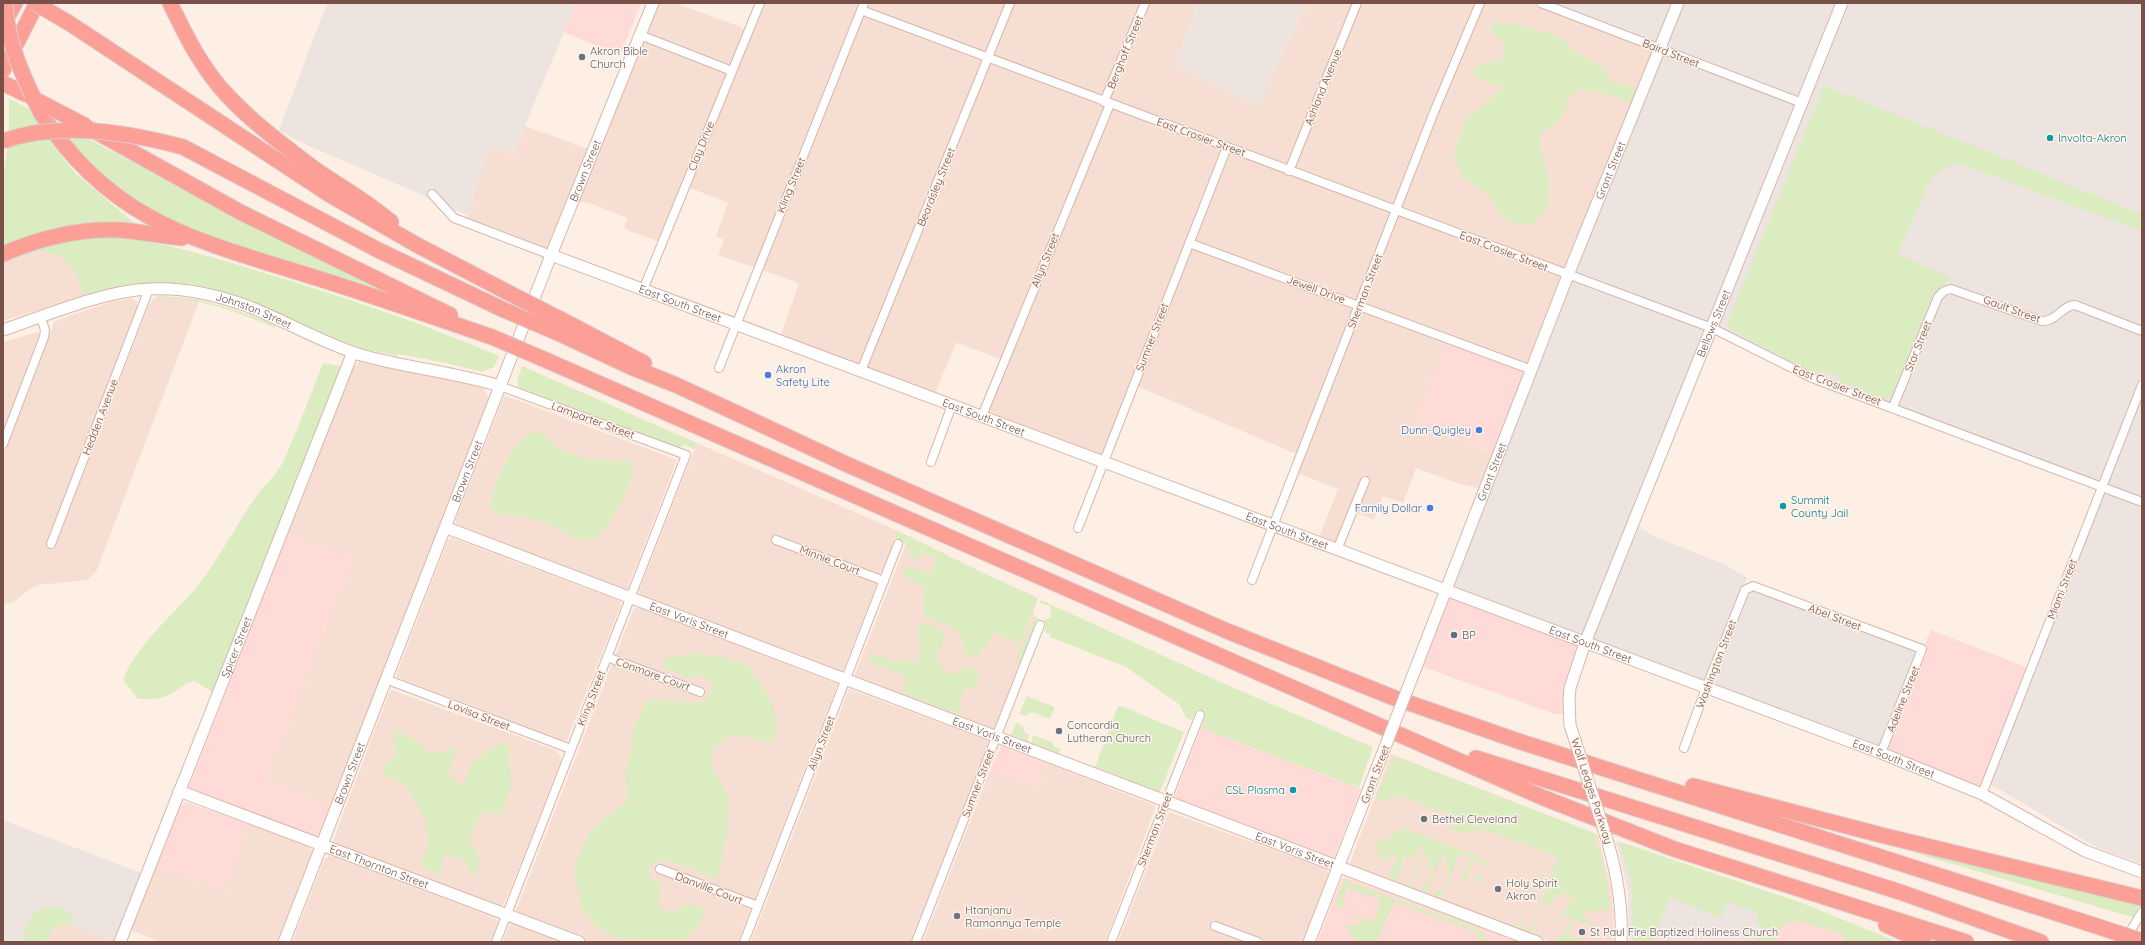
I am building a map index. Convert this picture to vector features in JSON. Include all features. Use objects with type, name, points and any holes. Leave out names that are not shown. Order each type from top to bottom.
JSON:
[{"type":"highway","points":[[5,3],[10,41],[20,72],[41,113],[65,148],[93,178],[109,192],[146,216],[197,240],[341,286],[492,337]]},
{"type":"highway","points":[[3,26],[15,3]]},
{"type":"highway","points":[[3,70],[36,3],[69,23],[330,195],[417,245],[509,293],[560,327],[632,367],[676,385],[846,464],[1227,630],[1392,697],[1521,742],[1815,834],[2031,905],[2089,922],[2142,935]]},
{"type":"highway","points":[[170,3],[187,40],[208,71],[228,96],[263,128],[316,170],[378,210],[417,245]]},
{"type":"highway","points":[[3,83],[86,126],[240,212],[414,296],[492,337],[1404,735],[1544,798],[1636,835],[1783,884],[1964,941]]},
{"type":"highway","points":[[3,141],[37,134],[74,130],[122,134],[183,148],[378,250],[502,309],[560,327]]},
{"type":"highway","points":[[3,254],[37,240],[92,231],[121,230],[197,240]]},
{"type":"highway","points":[[1404,735],[1900,892],[2041,942]]},
{"type":"highway","points":[[1521,742],[1885,836],[2142,898]]},
{"type":"highway","points":[[1783,884],[1882,923],[1924,942]]},
{"type":"highway","points":[[2089,922],[2142,941]]},
{"type":"main road","name":"Brown Street","points":[[284,942],[388,680],[551,255],[653,3]]},
{"type":"main road","name":"Grant Street","points":[[1309,942],[1568,275],[1678,3]]},
{"type":"main road","name":"Bellows Street","points":[[1585,643],[1842,3]]},
{"type":"main road","name":"East South Street","points":[[551,255],[982,416],[1103,463],[1881,753],[1982,794],[2086,851],[2137,871]]},
{"type":"main road","name":"Johnston Street","points":[[3,330],[106,297],[149,289],[203,293],[230,300],[353,352],[457,374],[500,386]]},
{"type":"main road","name":"Spicer Street","points":[[120,942],[353,352]]},
{"type":"main road","name":"East Voris Street","points":[[447,528],[996,738],[1537,942]]},
{"type":"main road","name":"Wolf Ledges Parkway","points":[[1585,643],[1570,688],[1570,725],[1611,850],[1620,899],[1621,942]]},
{"type":"main road","name":"East Thornton Street","points":[[179,792],[579,942]]},
{"type":"street","name":"Clay Drive","points":[[643,290],[760,3]]},
{"type":"street","name":"Beardsley Street","points":[[861,371],[1010,3]]},
{"type":"street","name":"Berghoff Street","points":[[1107,103],[1145,3]]},
{"type":"street","name":"Ashland Avenue","points":[[1289,171],[1357,3]]},
{"type":"street","name":"Sherman Street","points":[[1252,580],[1396,210],[1480,3]]},
{"type":"street","name":"Baird Street","points":[[1541,3],[1802,103]]},
{"type":"street","name":"East Crosier Street","points":[[863,7],[988,58],[1107,103],[1712,328],[1812,378],[1893,407],[2142,502]]},
{"type":"street","name":"Kling Street","points":[[720,368],[736,324],[863,7]]},
{"type":"street","points":[[640,35],[732,71]]},
{"type":"street","name":"Allyn Street","points":[[982,416],[1107,103]]},
{"type":"street","name":"Sumner Street","points":[[1078,528],[1227,147]]},
{"type":"street","name":"East South Street","points":[[432,194],[454,218],[551,255]]},
{"type":"street","name":"Jewell Drive","points":[[1189,243],[1532,370]]},
{"type":"street","name":"Hedden Avenue","points":[[51,544],[149,289]]},
{"type":"street","name":"Gault Street","points":[[1947,290],[1956,289],[2042,321],[2052,319],[2064,309],[2075,306],[2142,331]]},
{"type":"street","name":"Star Street","points":[[1893,407],[1938,296],[1947,290]]},
{"type":"street","points":[[3,444],[44,337],[45,330],[41,318]]},
{"type":"street","name":"Miami Street","points":[[1982,794],[2142,385]]},
{"type":"street","name":"Lamparter Street","points":[[500,386],[686,455]]},
{"type":"street","points":[[931,462],[952,405]]},
{"type":"street","name":"Kling Street","points":[[496,942],[686,455]]},
{"type":"street","points":[[1337,550],[1365,482]]},
{"type":"street","name":"Minnie Court","points":[[776,540],[884,581]]},
{"type":"street","name":"Allyn Street","points":[[744,942],[844,680],[898,544]]},
{"type":"street","name":"Abel Street","points":[[1753,586],[1918,648]]},
{"type":"street","name":"Washington Street","points":[[1684,748],[1745,590],[1753,586]]},
{"type":"street","name":"Sumner Street","points":[[916,942],[1040,625]]},
{"type":"street","name":"Adeline Street","points":[[1881,753],[1922,649],[1918,648]]},
{"type":"street","name":"Conmore Court","points":[[607,657],[700,692]]},
{"type":"street","name":"Lovisa Street","points":[[388,680],[571,750]]},
{"type":"street","name":"Sherman Street","points":[[1111,942],[1200,716]]},
{"type":"street","name":"Danville Court","points":[[660,869],[758,906]]},
{"type":"street","points":[[2124,942],[2142,912]]},
{"type":"street","points":[[1215,926],[1258,942]]},
{"type":"shaded area","points":[[327,3],[576,3],[513,154],[490,146],[468,215],[298,141],[279,130]]},
{"type":"shaded area","points":[[575,3],[641,3],[620,55],[563,32]]},
{"type":"shaded area","points":[[653,3],[676,3],[749,30],[760,3],[1198,3],[1174,65],[1258,107],[1307,3],[1541,3],[1659,48],[1532,370],[1444,352],[1414,424],[1499,455],[1485,490],[1457,483],[1416,468],[1403,503],[1383,496],[1374,520],[1353,511],[1337,550],[1317,542],[1338,489],[1295,472],[1301,456],[1134,385],[1103,463],[982,416],[1004,360],[956,343],[933,398],[779,340],[799,283],[718,255],[724,240],[716,236],[728,203],[685,186],[660,242],[624,229],[627,218],[589,203],[573,201]]},
{"type":"shaded area","points":[[1198,3],[1307,3],[1258,107],[1174,65]]},
{"type":"shaded area","points":[[1541,3],[2142,3],[2142,864],[2105,851],[2086,841],[1987,782],[2102,487],[1859,395],[1748,345],[1568,275],[1659,49]]},
{"type":"shaded area","points":[[525,126],[591,150],[550,252],[465,219],[468,215],[490,145],[513,154]]},
{"type":"shaded area","points":[[32,249],[47,252],[67,260],[77,272],[84,296],[3,321],[3,261]]},
{"type":"shaded area","points":[[1569,278],[1709,329],[1635,524],[1653,536],[1726,565],[1747,578],[1704,685],[1448,589]]},
{"type":"shaded area","points":[[159,296],[200,299],[96,572],[87,580],[38,585],[31,588],[15,601],[3,605],[3,453],[55,321],[110,302],[131,298],[137,301],[137,309],[46,544],[55,547],[148,307],[153,299]]},
{"type":"shaded area","points":[[38,332],[41,336],[3,434],[3,342]]},
{"type":"shaded area","points":[[1447,339],[1531,371],[1498,454],[1414,424]]},
{"type":"shaded area","points":[[359,362],[472,385],[484,389],[489,398],[331,805],[266,780],[352,558],[288,533],[353,369]]},
{"type":"shaded area","points":[[506,396],[677,460],[627,590],[625,591],[456,525],[456,519],[503,399]]},
{"type":"shaded area","points":[[697,443],[898,531],[881,575],[876,575],[874,580],[877,584],[842,673],[641,597],[639,591]]},
{"type":"shaded area","points":[[288,533],[352,558],[266,780],[331,805],[320,834],[316,838],[191,791],[189,787]]},
{"type":"shaded area","points":[[909,536],[981,572],[1038,598],[1033,611],[1037,619],[993,731],[854,677]]},
{"type":"shaded area","points":[[452,538],[620,601],[621,605],[567,740],[560,741],[397,677],[397,673],[448,540]]},
{"type":"shaded area","points":[[1752,589],[1919,651],[1880,750],[1709,686],[1747,591]]},
{"type":"shaded area","points":[[1446,592],[1582,644],[1563,702],[1565,715],[1555,714],[1420,666]]},
{"type":"shaded area","points":[[634,608],[640,608],[838,684],[738,942],[590,942],[515,913]]},
{"type":"shaded area","points":[[1931,630],[2031,669],[1982,794],[1881,753]]},
{"type":"shaded area","points":[[849,689],[989,741],[911,942],[751,942]]},
{"type":"shaded area","points":[[392,690],[555,750],[560,755],[561,761],[521,863],[504,904],[500,907],[332,843],[389,693]]},
{"type":"shaded area","points":[[1201,728],[1361,789],[1334,858],[1331,859],[1174,798]]},
{"type":"shaded area","points":[[1001,746],[1047,763],[1038,788],[991,768]]},
{"type":"shaded area","points":[[1391,754],[1598,835],[1611,888],[1614,918],[1613,942],[1551,942],[1349,865]]},
{"type":"shaded area","points":[[1047,763],[1156,806],[1105,942],[923,942],[991,768],[1037,788]]},
{"type":"shaded area","points":[[185,802],[249,824],[224,890],[156,865],[180,807]]},
{"type":"shaded area","points":[[1169,812],[1327,869],[1329,875],[1303,942],[1118,942]]},
{"type":"shaded area","points":[[3,820],[141,873],[115,941],[43,913],[31,942],[3,942]]},
{"type":"shaded area","points":[[249,824],[307,846],[312,850],[312,854],[278,942],[160,942],[131,930],[156,865],[224,890]]},
{"type":"shaded area","points":[[1616,841],[1789,899],[1773,942],[1629,942],[1628,891]]},
{"type":"shaded area","points":[[329,855],[495,918],[498,922],[491,942],[292,942],[324,860]]},
{"type":"shaded area","points":[[1345,877],[1521,942],[1317,942],[1341,880]]},
{"type":"shaded area","points":[[1789,899],[1898,942],[1773,942]]},
{"type":"shaded area","points":[[43,913],[115,941],[31,942]]},
{"type":"shaded area","points":[[512,924],[561,942],[503,942],[509,926]]},
{"type":"green space","points":[[1491,22],[1517,25],[1549,33],[1567,42],[1573,52],[1603,66],[1611,82],[1638,88],[1631,103],[1606,94],[1577,89],[1568,100],[1565,112],[1556,124],[1540,133],[1540,143],[1549,184],[1549,194],[1543,214],[1528,226],[1513,223],[1501,216],[1490,197],[1464,178],[1453,159],[1465,121],[1472,112],[1490,101],[1504,86],[1487,83],[1472,74],[1479,65],[1502,60],[1506,43],[1492,33]]},
{"type":"green space","points":[[1824,86],[2142,214],[2142,231],[1974,169],[1953,163],[1931,178],[1898,254],[1951,278],[1933,294],[1892,395],[1886,399],[1841,382],[1839,376],[1810,371],[1729,329],[1727,324]]},
{"type":"green space","points":[[9,98],[29,109],[47,137],[75,173],[133,222],[133,224],[104,224],[3,248],[3,175],[9,140]]},
{"type":"green space","points":[[56,122],[214,205],[421,305],[212,237],[143,207],[91,167]]},
{"type":"green space","points":[[104,237],[124,238],[165,245],[324,291],[441,332],[499,356],[494,367],[482,372],[442,362],[398,354],[397,356],[365,349],[330,337],[246,299],[205,287],[152,283],[120,287],[84,296],[77,275],[68,262],[54,254],[32,249],[47,244]]},
{"type":"green space","points":[[159,296],[204,301],[233,309],[275,325],[275,328],[233,311],[188,300],[158,299]]},
{"type":"green space","points":[[323,363],[341,366],[213,692],[194,681],[160,698],[138,699],[123,679],[130,666],[146,642],[204,578],[257,495],[280,467],[294,437]]},
{"type":"green space","points":[[522,366],[697,443],[694,449],[684,445],[677,447],[518,387],[517,381]]},
{"type":"green space","points":[[542,432],[558,449],[588,459],[634,462],[633,472],[626,493],[608,524],[594,540],[578,540],[540,520],[514,515],[498,515],[489,505],[503,469],[512,451],[526,437]]},
{"type":"green space","points":[[898,531],[1038,598],[1019,644],[993,631],[986,647],[982,649],[977,657],[970,656],[963,651],[964,640],[954,628],[925,616],[922,607],[925,587],[905,577],[902,572],[907,566],[933,575],[932,571],[936,559],[920,553],[916,560],[910,558],[911,548],[895,538]]},
{"type":"green space","points":[[1041,600],[1236,689],[1373,747],[1359,788],[1201,728],[1205,716],[1195,712],[1192,720],[1186,718],[1180,705],[1126,667],[1050,637],[1050,634],[1044,632],[1046,625],[1036,621],[1021,661],[1016,660],[1035,617],[1043,621],[1051,617],[1050,606],[1040,603]]},
{"type":"green space","points":[[920,623],[937,627],[944,632],[944,639],[936,656],[940,667],[955,676],[966,666],[974,668],[979,673],[976,687],[966,687],[958,703],[962,709],[959,714],[907,695],[903,691],[906,677],[868,661],[871,653],[897,663],[899,660],[915,662],[918,658],[920,650],[920,642],[916,630]]},
{"type":"green space","points":[[696,653],[728,658],[747,665],[766,692],[771,702],[777,723],[775,733],[770,743],[731,734],[711,752],[712,766],[729,797],[727,835],[717,880],[674,862],[658,861],[649,867],[652,880],[660,883],[659,906],[673,914],[684,906],[696,905],[705,909],[700,924],[684,940],[619,938],[596,926],[581,909],[574,869],[583,845],[590,832],[607,816],[627,802],[626,773],[632,747],[632,731],[647,699],[692,702],[706,701],[714,688],[704,675],[687,677],[664,668],[666,658]]},
{"type":"green space","points":[[1027,696],[1055,707],[1050,719],[1032,712],[1025,716],[1019,714]]},
{"type":"green space","points":[[1118,706],[1124,707],[1184,732],[1160,792],[1095,767]]},
{"type":"green space","points":[[1016,723],[1023,726],[1025,733],[1029,735],[1028,742],[1011,735]]},
{"type":"green space","points":[[397,729],[432,753],[448,750],[451,746],[456,750],[448,775],[464,787],[470,765],[501,742],[510,747],[509,768],[512,781],[503,814],[483,812],[474,825],[469,843],[478,852],[479,867],[473,876],[463,859],[444,854],[440,876],[419,864],[429,847],[425,820],[405,784],[383,775],[384,766],[396,756],[393,738]]},
{"type":"green space","points":[[1033,735],[1054,743],[1053,746],[1061,749],[1059,753],[1031,743]]},
{"type":"green space","points":[[1394,756],[1594,833],[1605,873],[1610,910],[1583,911],[1584,917],[1594,925],[1593,927],[1573,919],[1567,935],[1588,942],[1556,941],[1558,935],[1563,937],[1571,917],[1566,915],[1565,917],[1562,916],[1573,896],[1565,893],[1557,895],[1550,904],[1542,904],[1532,932],[1516,926],[1517,924],[1531,929],[1558,857],[1480,828],[1477,834],[1466,830],[1465,835],[1454,830],[1450,826],[1452,819],[1451,815],[1400,796],[1380,801],[1376,799]]},
{"type":"green space","points":[[1401,827],[1483,858],[1487,863],[1479,885],[1474,880],[1475,877],[1482,874],[1485,866],[1474,859],[1465,881],[1463,880],[1463,874],[1467,870],[1472,858],[1459,854],[1441,898],[1435,895],[1438,889],[1443,891],[1450,873],[1447,871],[1447,866],[1445,865],[1447,859],[1441,856],[1427,892],[1421,890],[1423,884],[1427,885],[1434,869],[1427,864],[1429,859],[1422,856],[1411,886],[1408,885],[1424,849],[1419,846],[1414,859],[1404,856],[1397,881],[1388,878],[1398,855],[1391,852],[1388,861],[1376,856],[1380,848],[1375,846],[1377,840],[1388,841],[1393,831],[1399,833]]},
{"type":"green space","points":[[1620,842],[1802,903],[1898,942],[1843,942],[1845,935],[1798,921],[1792,921],[1782,926],[1774,942],[1755,942],[1762,924],[1755,921],[1758,913],[1728,902],[1721,918],[1670,897],[1652,942],[1633,942],[1632,888]]},
{"type":"green space","points":[[1916,851],[2142,902],[2142,920],[1915,853]]},
{"type":"green space","points":[[1347,877],[1480,927],[1481,929]]},
{"type":"green space","points":[[1344,880],[1482,931],[1487,942],[1476,942],[1479,934],[1394,902],[1377,942],[1356,942],[1345,925],[1358,925],[1359,920],[1355,919],[1356,916],[1373,922],[1381,900],[1347,888],[1342,902],[1347,904],[1344,908],[1337,908],[1335,904]]},
{"type":"green space","points":[[54,906],[73,913],[73,924],[54,926],[46,942],[22,942],[26,928],[35,911]]},
{"type":"place","name":"Akron Bible Church","points":[[582,57]]},
{"type":"place","name":"Involta-Akron","points":[[2050,138]]},
{"type":"place","name":"Akron Safety Lite","points":[[768,375]]},
{"type":"place","name":"Dunn-Quigley","points":[[1479,430]]},
{"type":"place","name":"Summit County Jail","points":[[1783,506]]},
{"type":"place","name":"Family Dollar","points":[[1430,508]]},
{"type":"place","name":"BP","points":[[1454,635]]},
{"type":"place","name":"Concordia Lutheran Church","points":[[1059,731]]},
{"type":"place","name":"CSL Plasma","points":[[1293,790]]},
{"type":"place","name":"Bethel Cleveland","points":[[1424,819]]},
{"type":"place","name":"Holy Spirit Akron","points":[[1498,889]]},
{"type":"place","name":"Htanjanu Ramonnya Temple","points":[[957,916]]},
{"type":"place","name":"St Paul Fire Baptized Holiness Church","points":[[1582,932]]}]
